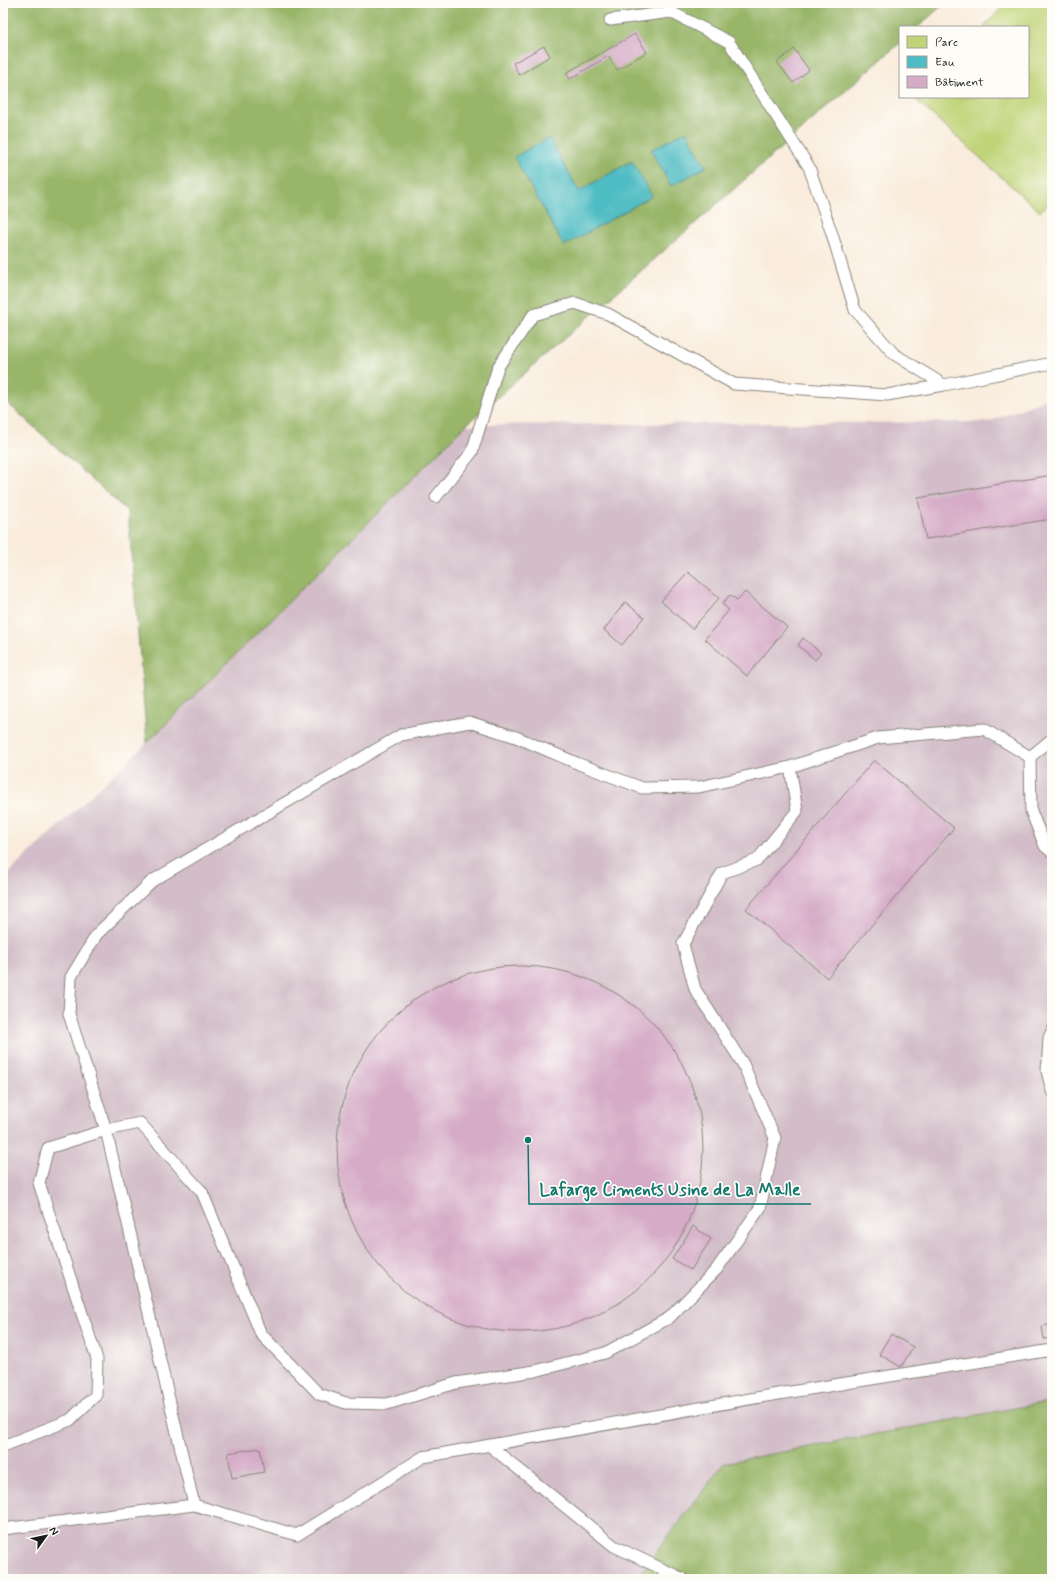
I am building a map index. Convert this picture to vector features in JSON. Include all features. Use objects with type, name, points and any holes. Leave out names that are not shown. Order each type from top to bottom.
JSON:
[{"type":"lane","points":[[610,20],[671,12],[729,42],[809,167],[832,234],[855,310],[894,354],[944,385]]},
{"type":"lane","points":[[436,497],[472,452],[498,367],[533,316],[575,303],[608,314],[734,384],[887,395],[1052,363]]},
{"type":"lane","points":[[194,1505],[106,1130],[70,1014],[71,977],[97,934],[152,881],[401,736],[469,722],[516,737],[579,764],[642,788],[699,787],[790,767],[878,738],[984,729],[1030,757]]},
{"type":"lane","points":[[1030,757],[1052,739]]},
{"type":"lane","points":[[1030,757],[1031,811],[1045,846],[1052,852]]},
{"type":"lane","points":[[3,1446],[70,1420],[96,1395],[98,1359],[39,1183],[48,1148],[106,1130],[140,1123],[202,1192],[261,1334],[319,1394],[346,1403],[387,1404],[456,1383],[535,1372],[605,1353],[669,1318],[716,1270],[760,1208],[775,1138],[742,1064],[696,988],[683,944],[722,873],[757,860],[797,811],[790,767]]},
{"type":"lane","points":[[1052,1031],[1049,1038],[1047,1071],[1052,1091]]},
{"type":"lane","points":[[3,1529],[194,1505],[297,1536],[423,1457],[772,1395],[1052,1350]]},
{"type":"lane","points":[[490,1446],[614,1546],[683,1579]]},
{"type":"shaded area","points":[[1052,397],[1052,1401],[724,1463],[638,1576],[632,1579],[3,1579],[3,878],[147,743],[466,425],[988,422]]},
{"type":"green space","points":[[3,3],[945,3],[919,26],[899,26],[899,44],[466,425],[147,743],[128,512],[3,399]]},
{"type":"green space","points":[[1006,3],[1052,3],[1052,199],[1040,212],[916,100],[918,98],[1029,98],[1029,26],[985,26]]},
{"type":"green space","points":[[1052,1401],[1052,1579],[632,1579],[638,1576],[724,1463]]},
{"type":"water","points":[[686,131],[706,167],[671,186],[651,150]]},
{"type":"water","points":[[549,138],[579,191],[632,161],[652,196],[564,246],[514,157]]},
{"type":"building","points":[[635,34],[647,52],[617,70],[608,56],[570,79],[566,73]]},
{"type":"building","points":[[544,46],[550,56],[519,75],[513,63]]},
{"type":"building","points":[[794,49],[809,70],[793,83],[777,62]]},
{"type":"building","points":[[1052,475],[1052,519],[926,539],[918,498]]},
{"type":"building","points":[[688,572],[719,598],[692,629],[661,601]]},
{"type":"building","points":[[745,592],[787,627],[747,676],[705,639],[729,610],[722,604],[730,595],[737,600]]},
{"type":"building","points":[[625,602],[644,617],[622,645],[604,630]]},
{"type":"building","points":[[803,638],[821,653],[815,660],[798,645]]},
{"type":"building","points":[[874,760],[954,828],[827,978],[746,909]]},
{"type":"building","points":[[520,966],[556,970],[590,980],[621,997],[649,1020],[672,1048],[689,1079],[699,1113],[703,1149],[699,1185],[689,1219],[672,1250],[649,1278],[621,1301],[590,1318],[556,1328],[520,1332],[484,1328],[450,1318],[419,1301],[391,1278],[368,1250],[351,1219],[341,1185],[337,1149],[341,1113],[351,1079],[368,1048],[391,1020],[419,997],[450,980],[484,970]]},
{"type":"building","points":[[693,1226],[711,1239],[691,1270],[672,1259]]},
{"type":"building","points":[[1052,1324],[1052,1338],[1044,1339],[1042,1326]]},
{"type":"building","points":[[891,1334],[913,1347],[901,1367],[879,1354]]},
{"type":"building","points":[[260,1448],[264,1472],[232,1478],[228,1453]]},
{"type":"place","name":"Lafarge Ciments Usine de La Malle","points":[[528,1140]]}]
